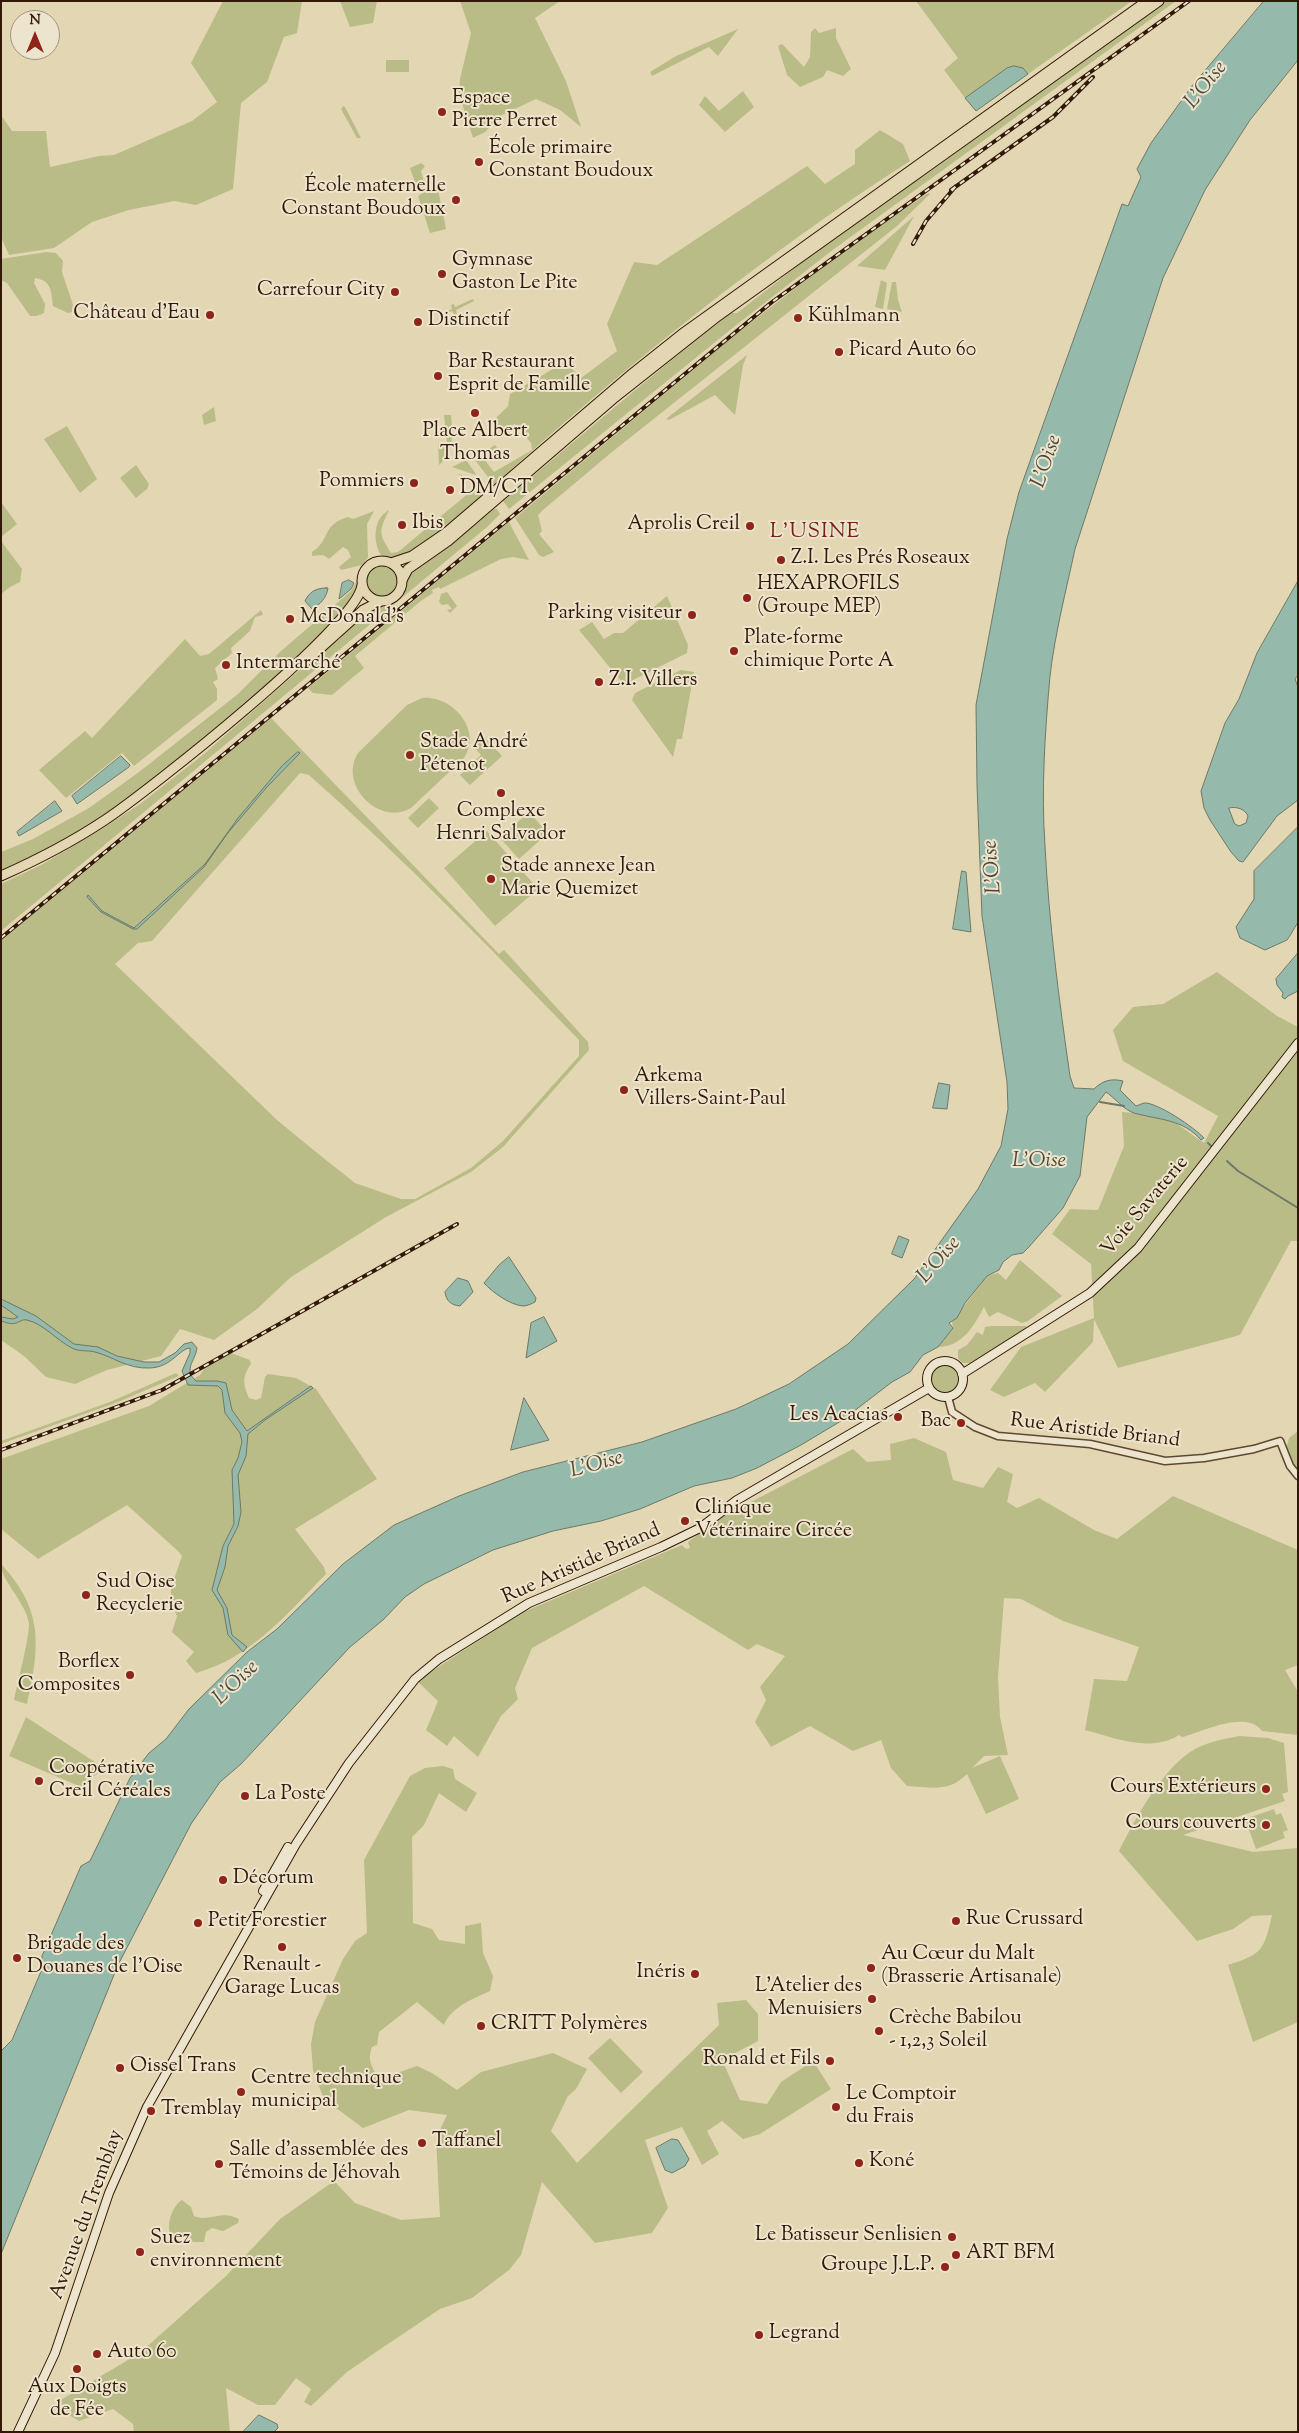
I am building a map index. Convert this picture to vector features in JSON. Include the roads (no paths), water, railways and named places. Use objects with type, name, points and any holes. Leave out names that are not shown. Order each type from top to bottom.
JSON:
[{"type":"main road","points":[[1,876],[58,848],[120,810],[168,774],[268,689],[344,615],[357,600],[363,574],[370,565],[380,561],[391,563],[408,558],[447,532],[633,374],[689,329],[1147,1]]},
{"type":"main road","points":[[268,689],[314,655],[363,610],[381,601],[391,599],[397,594],[408,569],[448,541],[619,394],[718,316],[1159,1]]},
{"type":"main road","points":[[391,563],[399,570],[402,580]]},
{"type":"main road","points":[[362,585],[369,597],[381,601]]},
{"type":"main road","name":"Voie Savaterie","points":[[962,1374],[1090,1293],[1138,1248],[1298,1043]]},
{"type":"main road","points":[[951,1362],[960,1369],[962,1374],[963,1380],[958,1391],[948,1397],[937,1395],[929,1388],[928,1372],[935,1363],[951,1362]]},
{"type":"main road","name":"Rue Aristide Briand","points":[[389,1709],[415,1679],[439,1659],[529,1602],[661,1547],[700,1528],[736,1500],[929,1388]]},
{"type":"main road","name":"Avenue du Tremblay","points":[[18,2432],[44,2380],[62,2336],[102,2214],[134,2134],[228,1962],[258,1900],[296,1834],[389,1709]]},
{"type":"street","name":"Rue Aristide Briand","points":[[948,1397],[952,1412],[975,1427],[998,1436],[1090,1444],[1165,1461],[1184,1461],[1254,1448],[1280,1440],[1290,1466],[1298,1476]]},
{"type":"water","name":"L’Oise","points":[[1264,1],[1298,1],[1298,60],[1250,120],[1205,190],[1163,278],[1075,549],[1052,660],[1045,740],[1044,825],[1049,904],[1062,1019],[1070,1076],[1074,1088],[1094,1089],[1107,1081],[1123,1081],[1120,1090],[1136,1106],[1144,1103],[1158,1107],[1184,1122],[1204,1138],[1201,1140],[1186,1128],[1170,1121],[1134,1113],[1123,1107],[1106,1092],[1087,1117],[1080,1176],[1063,1208],[1023,1253],[1012,1255],[1003,1262],[999,1270],[987,1276],[965,1303],[957,1318],[949,1323],[953,1328],[938,1347],[923,1355],[910,1372],[892,1382],[841,1421],[757,1468],[732,1478],[694,1486],[640,1509],[601,1521],[553,1531],[493,1550],[424,1584],[405,1597],[383,1620],[350,1647],[241,1764],[220,1782],[191,1824],[118,1965],[1,2254],[1,2051],[12,2040],[42,1969],[42,1956],[81,1866],[90,1861],[130,1778],[149,1753],[166,1739],[189,1709],[247,1652],[277,1629],[343,1564],[394,1525],[459,1496],[523,1472],[642,1442],[736,1409],[789,1384],[848,1344],[914,1279],[978,1189],[1001,1146],[1008,1109],[1007,1082],[982,916],[976,705],[1007,539],[1019,492],[1122,204],[1128,206],[1141,177],[1137,169],[1151,143],[1192,86]]},
{"type":"water","points":[[1014,66],[1023,68],[1028,74],[976,111],[965,98],[1007,68]]},
{"type":"water","points":[[349,580],[354,583],[351,589],[339,599],[342,583]]},
{"type":"water","points":[[1298,581],[1298,675],[1295,679],[1298,687],[1298,800],[1277,816],[1243,862],[1239,861],[1231,852],[1210,820],[1204,808],[1201,791],[1225,723],[1239,699],[1257,653]],"holes":[[[1232,807],[1245,812],[1248,816],[1246,823],[1239,826],[1235,824],[1229,808]]]},
{"type":"water","points":[[328,588],[325,598],[312,609],[305,601],[313,591]]},
{"type":"water","points":[[298,752],[300,753],[266,788],[227,834],[204,867],[137,929],[133,929],[101,912],[87,897],[88,895],[102,911],[134,928],[205,864],[238,818],[282,766]]},
{"type":"water","points":[[121,756],[130,765],[129,767],[77,804],[72,796]]},
{"type":"water","points":[[55,801],[62,811],[19,836],[17,832]]},
{"type":"water","points":[[1298,827],[1298,922],[1287,940],[1265,950],[1240,938],[1236,927],[1254,899],[1254,871]]},
{"type":"water","points":[[962,871],[966,872],[971,932],[953,929]]},
{"type":"water","points":[[1298,953],[1298,991],[1285,999],[1282,997],[1283,993],[1277,985],[1276,979]]},
{"type":"water","points":[[939,1083],[950,1085],[947,1109],[933,1108]]},
{"type":"water","points":[[899,1236],[909,1240],[902,1258],[892,1254]]},
{"type":"water","points":[[509,1257],[536,1298],[535,1302],[523,1306],[507,1301],[484,1283],[499,1265]]},
{"type":"water","points":[[458,1278],[468,1281],[473,1292],[460,1306],[450,1302],[445,1292]]},
{"type":"water","points":[[1,1299],[36,1316],[74,1344],[98,1347],[117,1356],[144,1362],[159,1362],[175,1353],[184,1344],[192,1342],[197,1348],[190,1369],[192,1377],[196,1381],[226,1383],[232,1410],[247,1431],[311,1386],[313,1388],[265,1420],[248,1434],[246,1456],[238,1475],[241,1512],[238,1526],[228,1546],[225,1567],[217,1590],[227,1608],[232,1635],[247,1647],[243,1652],[228,1635],[223,1608],[212,1590],[223,1546],[234,1524],[232,1470],[238,1458],[242,1442],[240,1433],[225,1413],[222,1390],[218,1386],[188,1385],[182,1371],[190,1353],[190,1348],[182,1351],[164,1365],[150,1368],[134,1367],[102,1354],[75,1349],[66,1345],[33,1322],[24,1320],[13,1324],[1,1321],[1,1317],[13,1319],[18,1317],[1,1305]]},
{"type":"water","points":[[544,1317],[557,1341],[526,1358],[531,1323]]},
{"type":"water","points":[[524,1398],[549,1440],[511,1450]]},
{"type":"water","points":[[672,2139],[678,2140],[689,2159],[685,2166],[672,2173],[665,2170],[656,2148]]},
{"type":"water","points":[[259,2415],[277,2424],[278,2428],[274,2432],[243,2432]]},
{"type":"waterway","points":[[1100,1102],[1124,1106]]},
{"type":"waterway","points":[[1208,1143],[1211,1146]]},
{"type":"waterway","points":[[1227,1161],[1238,1171],[1298,1208]]},
{"type":"railway","points":[[1,938],[772,302],[1189,1]]},
{"type":"railway","points":[[951,190],[1053,117],[1093,77]]},
{"type":"railway","points":[[913,244],[926,221],[956,186]]},
{"type":"railway","points":[[1,1450],[162,1390],[457,1224]]},
{"type":"place","name":"Espace Pierre Perret","points":[[442,112]]},
{"type":"place","name":"École primaire Constant Boudoux","points":[[479,162]]},
{"type":"place","name":"École maternelle Constant Boudoux","points":[[456,200]]},
{"type":"place","name":"Gymnase Gaston Le Pite","points":[[442,274]]},
{"type":"place","name":"Carrefour City","points":[[395,292]]},
{"type":"place","name":"Château d'Eau","points":[[210,315]]},
{"type":"place","name":"Kühlmann","points":[[798,318]]},
{"type":"place","name":"Distinctif","points":[[418,322]]},
{"type":"place","name":"Picard Auto 60","points":[[839,352]]},
{"type":"place","name":"Bar Restaurant Esprit de Famille","points":[[438,376]]},
{"type":"place","name":"Place Albert Thomas","points":[[475,413]]},
{"type":"place","name":"Pommiers","points":[[414,483]]},
{"type":"place","name":"DM/CT","points":[[450,490]]},
{"type":"place","name":"Ibis","points":[[402,525]]},
{"type":"place","name":"Aprolis Creil","points":[[750,526]]},
{"type":"place","name":"Z.I. Les Prés Roseaux","points":[[781,560]]},
{"type":"place","name":"HEXAPROFILS (Groupe MEP)","points":[[747,598]]},
{"type":"place","name":"Parking visiteur","points":[[692,615]]},
{"type":"place","name":"McDonald's","points":[[290,619]]},
{"type":"place","name":"Plate-forme chimique Porte A","points":[[734,651]]},
{"type":"place","name":"Intermarché","points":[[226,665]]},
{"type":"place","name":"Z.I. Villers","points":[[599,682]]},
{"type":"place","name":"Stade André Pétenot","points":[[410,755]]},
{"type":"place","name":"Complexe Henri Salvador","points":[[501,793]]},
{"type":"place","name":"Stade annexe Jean Marie Quemizet","points":[[491,879]]},
{"type":"place","name":"Arkema Villers-Saint-Paul","points":[[624,1090]]},
{"type":"place","name":"Les Acacias","points":[[898,1417]]},
{"type":"place","name":"Bac","points":[[961,1423]]},
{"type":"place","name":"Clinique Vétérinaire Circée","points":[[685,1521]]},
{"type":"place","name":"Sud Oise Recyclerie","points":[[86,1595]]},
{"type":"place","name":"Borflex Composites","points":[[130,1675]]},
{"type":"place","name":"Coopérative Creil Céréales","points":[[39,1781]]},
{"type":"place","name":"Cours Extérieurs","points":[[1266,1789]]},
{"type":"place","name":"La Poste","points":[[245,1796]]},
{"type":"place","name":"Cours couverts","points":[[1266,1825]]},
{"type":"place","name":"Décorum","points":[[223,1880]]},
{"type":"place","name":"Rue Crussard","points":[[956,1921]]},
{"type":"place","name":"Petit Forestier","points":[[198,1923]]},
{"type":"place","name":"Renault - Garage Lucas","points":[[282,1947]]},
{"type":"place","name":"Brigade des Douanes de l'Oise","points":[[17,1958]]},
{"type":"place","name":"Au Cœur du Malt (Brasserie Artisanale)","points":[[871,1968]]},
{"type":"place","name":"Inéris","points":[[695,1974]]},
{"type":"place","name":"L'Atelier des Menuisiers","points":[[872,1999]]},
{"type":"place","name":"CRITT Polymères","points":[[481,2026]]},
{"type":"place","name":"Crèche Babilou - 1,2,3 Soleil","points":[[879,2031]]},
{"type":"place","name":"Ronald et Fils","points":[[830,2061]]},
{"type":"place","name":"Oissel Trans","points":[[120,2068]]},
{"type":"place","name":"Centre technique municipal","points":[[241,2092]]},
{"type":"place","name":"Le Comptoir du Frais","points":[[836,2107]]},
{"type":"place","name":"Tremblay","points":[[151,2111]]},
{"type":"place","name":"Taffanel","points":[[422,2143]]},
{"type":"place","name":"Koné","points":[[859,2163]]},
{"type":"place","name":"Salle d'assemblée des Témoins de Jéhovah","points":[[219,2164]]},
{"type":"place","name":"Le Batisseur Senlisien","points":[[952,2237]]},
{"type":"place","name":"Suez environnement","points":[[140,2252]]},
{"type":"place","name":"ART BFM","points":[[956,2255]]},
{"type":"place","name":"Groupe J.L.P.","points":[[945,2267]]},
{"type":"place","name":"Legrand","points":[[759,2335]]},
{"type":"place","name":"Auto 60","points":[[97,2354]]},
{"type":"place","name":"Aux Doigts de Fée","points":[[77,2369]]},
{"type":"district","name":"L'USINE","points":[[815,533]]},
{"type":"water label","name":"L'Oise","points":[[1207,86]]},
{"type":"water label","name":"L'Oise","points":[[1048,462]]},
{"type":"water label","name":"L'Oise","points":[[994,867]]},
{"type":"water label","name":"L'Oise","points":[[940,1261]]},
{"type":"water label","name":"L'Oise","points":[[597,1466]]},
{"type":"water label","name":"L'Oise","points":[[237,1684]]}]
